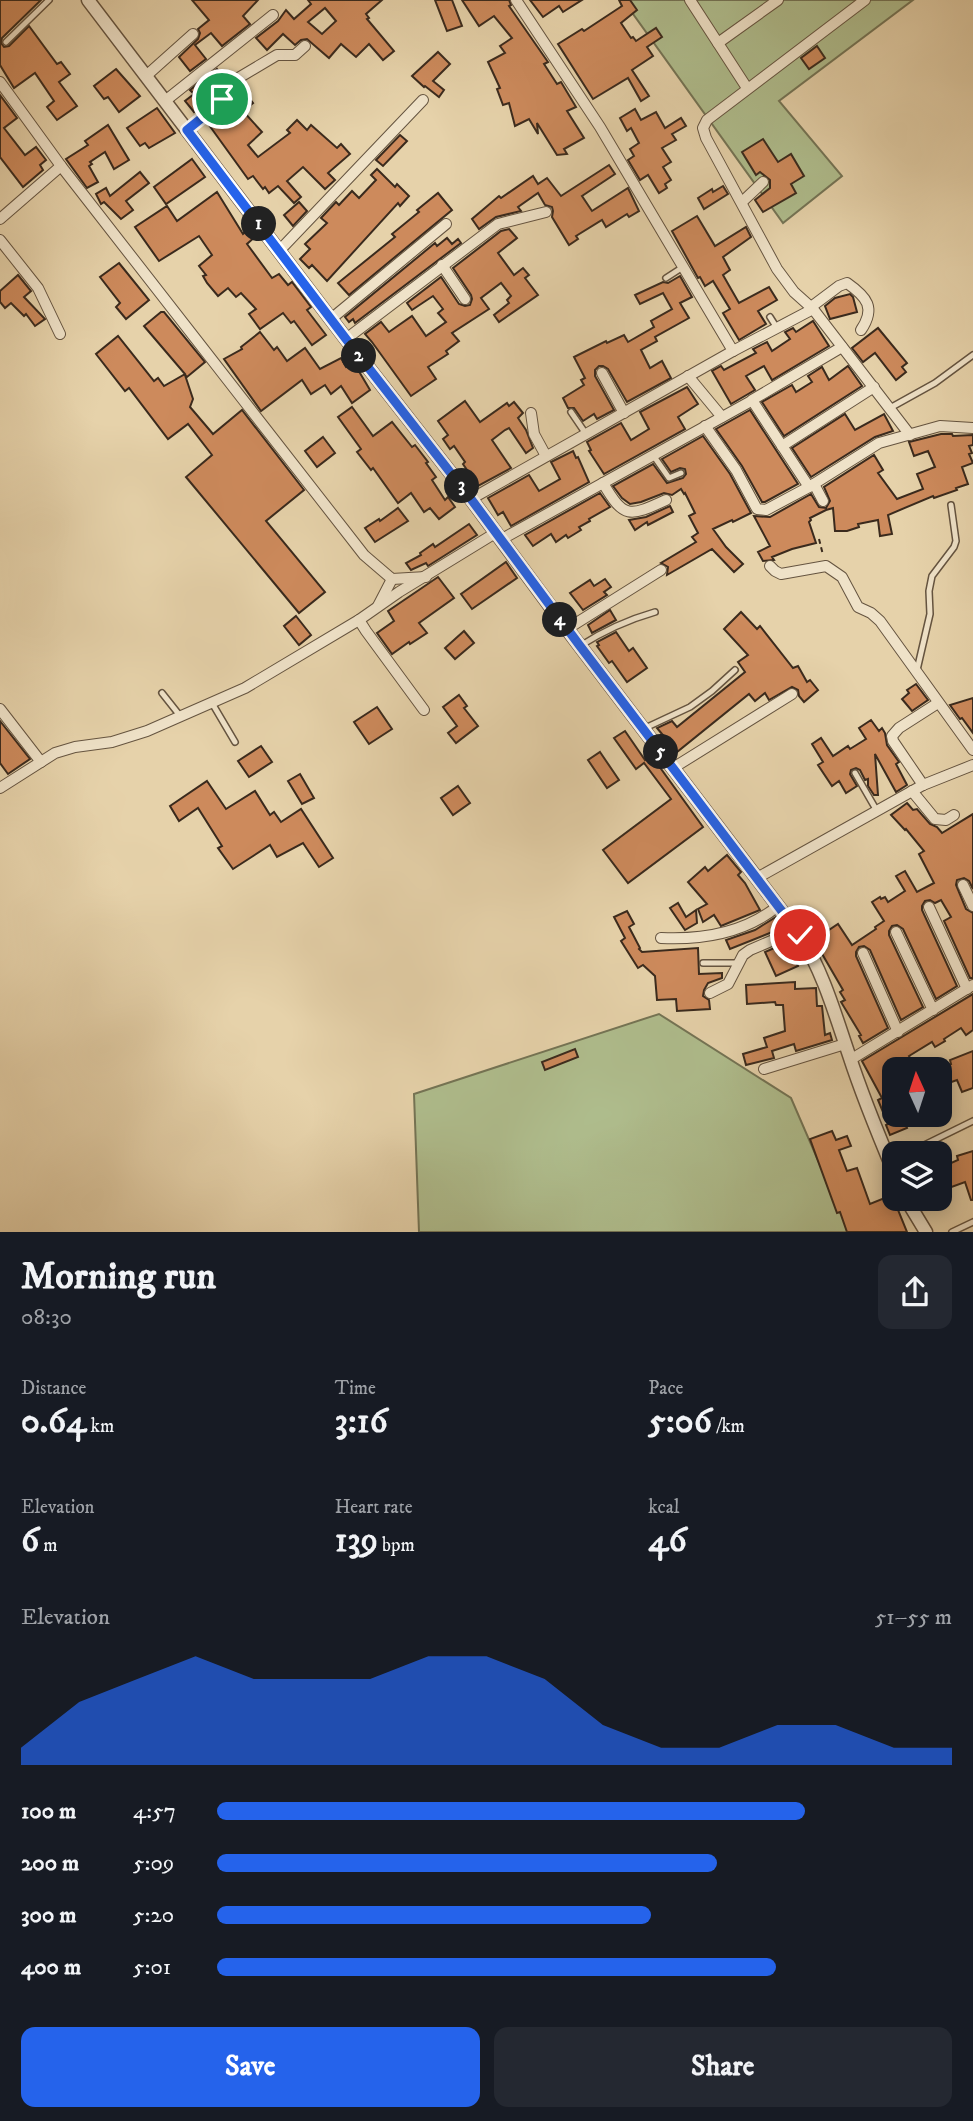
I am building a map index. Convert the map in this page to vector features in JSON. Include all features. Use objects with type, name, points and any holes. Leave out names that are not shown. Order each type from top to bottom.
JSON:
[{"type":"street","points":[[88,0],[797,930],[812,955],[883,1141]]},
{"type":"street","points":[[516,0],[600,127],[733,351]]},
{"type":"street","points":[[690,0],[747,88]]},
{"type":"street","points":[[718,43],[778,0]]},
{"type":"street","points":[[865,0],[706,120],[703,128],[777,268],[794,292],[812,308],[910,435]]},
{"type":"street","points":[[165,102],[273,15]]},
{"type":"street","points":[[145,76],[193,34]]},
{"type":"street","points":[[187,130],[219,104],[226,89],[235,80],[277,55],[295,55],[305,46]]},
{"type":"street","points":[[0,82],[61,166],[344,531],[365,555],[392,579],[426,576]]},
{"type":"street","points":[[279,251],[423,100]]},
{"type":"street","points":[[0,219],[61,166]]},
{"type":"street","points":[[742,202],[763,182]]},
{"type":"street","points":[[346,339],[502,221],[518,220],[546,212]]},
{"type":"street","points":[[331,319],[446,224]]},
{"type":"street","points":[[0,240],[38,288],[60,334]]},
{"type":"street","points":[[442,265],[465,299]]},
{"type":"street","points":[[471,499],[812,308],[839,286],[847,283],[860,292],[870,307],[869,318],[861,330]]},
{"type":"street","points":[[0,788],[55,753],[75,747],[112,742],[147,731],[245,688],[359,620],[426,576],[753,400],[842,347]]},
{"type":"street","points":[[601,373],[624,413]]},
{"type":"street","points":[[688,376],[722,417]]},
{"type":"street","points":[[782,446],[874,387]]},
{"type":"street","points":[[753,400],[782,446],[823,501]]},
{"type":"street","points":[[531,413],[534,434],[546,456]]},
{"type":"street","points":[[705,426],[736,470],[757,509],[766,510],[812,486],[879,443],[940,426],[973,428]]},
{"type":"street","points":[[603,482],[618,507],[626,511],[645,510],[666,500]]},
{"type":"street","points":[[770,566],[781,575],[826,566],[842,577],[858,607],[872,613],[880,621],[973,750]]},
{"type":"street","points":[[567,629],[661,570]]},
{"type":"street","points":[[377,608],[392,579]]},
{"type":"street","points":[[359,620],[424,710]]},
{"type":"street","points":[[673,768],[792,694]]},
{"type":"street","points":[[923,785],[892,736],[899,728],[938,703]]},
{"type":"street","points":[[0,709],[41,762]]},
{"type":"street","points":[[757,878],[923,785],[973,765]]},
{"type":"street","points":[[912,791],[935,819],[946,820],[954,815]]},
{"type":"street","points":[[964,885],[973,906]]},
{"type":"street","points":[[662,938],[692,939],[723,934],[765,916],[778,906]]},
{"type":"street","points":[[850,1060],[970,987],[929,907]]},
{"type":"street","points":[[710,992],[728,984],[743,955],[750,950],[797,930]]},
{"type":"street","points":[[895,932],[933,1010]]},
{"type":"street","points":[[863,953],[898,1031]]},
{"type":"street","points":[[764,1069],[845,1044]]},
{"type":"street","points":[[913,1211],[925,1231]]},
{"type":"lane","points":[[6,42],[49,0]]},
{"type":"lane","points":[[667,278],[683,267]]},
{"type":"lane","points":[[770,317],[777,328]]},
{"type":"lane","points":[[890,408],[934,383],[973,355]]},
{"type":"lane","points":[[571,412],[586,434]]},
{"type":"lane","points":[[653,454],[668,477],[681,474]]},
{"type":"lane","points":[[916,673],[930,614],[929,591],[932,576],[956,541],[951,505]]},
{"type":"lane","points":[[580,646],[618,624],[656,612]]},
{"type":"lane","points":[[643,729],[690,708],[735,670]]},
{"type":"lane","points":[[163,693],[181,716]]},
{"type":"lane","points":[[212,703],[235,742]]},
{"type":"lane","points":[[855,774],[877,811]]},
{"type":"lane","points":[[703,963],[738,963]]},
{"type":"lane","points":[[932,1141],[973,1121]]},
{"type":"lane","points":[[952,1232],[973,1222]]},
{"type":"path","points":[[820,539],[826,566]]},
{"type":"green space","points":[[623,0],[913,0],[779,101],[842,176],[783,223]]},
{"type":"green space","points":[[659,1014],[791,1098],[849,1232],[419,1232],[414,1094]]},
{"type":"building","points":[[0,0],[41,0],[2,38],[1,43],[4,47],[9,46],[29,26],[57,64],[61,62],[70,74],[59,82],[77,106],[57,120],[47,107],[54,101],[35,73],[14,88],[0,65]]},
{"type":"building","points":[[192,0],[258,0],[243,16],[250,24],[222,46],[211,33],[195,45],[206,59],[190,71],[179,57],[198,39],[198,29],[209,20]]},
{"type":"building","points":[[308,0],[382,0],[366,14],[369,18],[367,19],[394,51],[383,60],[369,44],[356,57],[341,44],[329,58],[307,39],[295,45],[283,34],[267,50],[256,38],[278,21],[286,10],[294,19],[311,4]],"holes":[[[325,8],[336,21],[322,34],[308,22]]]},
{"type":"building","points":[[435,0],[452,0],[462,26],[447,31]]},
{"type":"building","points":[[462,0],[509,0],[509,6],[548,62],[544,64],[557,84],[561,82],[576,107],[567,111],[584,138],[564,149],[567,154],[557,155],[537,123],[538,134],[529,119],[515,126],[509,103],[503,105],[497,89],[500,88],[488,62],[505,53],[500,46],[512,38],[494,16],[479,26]]},
{"type":"building","points":[[530,0],[582,0],[563,12],[559,6],[543,17]]},
{"type":"building","points":[[619,0],[630,0],[637,10],[621,23],[631,38],[636,41],[656,28],[662,37],[647,47],[653,56],[632,70],[649,96],[641,101],[628,78],[593,99],[558,44],[622,6]]},
{"type":"building","points":[[817,46],[825,58],[809,69],[801,58]]},
{"type":"building","points":[[438,52],[450,64],[433,81],[444,90],[439,97],[412,76]]},
{"type":"building","points":[[116,69],[140,96],[119,112],[108,97],[104,99],[94,86]]},
{"type":"building","points":[[217,69],[225,79],[215,95],[194,112],[185,101],[194,94],[190,90]]},
{"type":"building","points":[[240,86],[253,103],[243,111],[262,132],[248,145],[258,157],[290,133],[287,130],[297,120],[307,130],[311,125],[337,148],[341,144],[350,154],[328,173],[335,180],[325,189],[303,167],[287,181],[301,197],[294,203],[278,186],[269,193],[253,176],[248,179],[209,125],[237,103],[231,96]]},
{"type":"building","points":[[0,95],[17,118],[4,128],[25,155],[36,147],[46,160],[40,165],[43,170],[23,187],[0,157]]},
{"type":"building","points":[[157,108],[175,133],[149,148],[145,143],[140,146],[127,128]]},
{"type":"building","points":[[635,109],[641,120],[656,112],[665,128],[681,118],[686,126],[672,134],[676,140],[662,148],[671,162],[663,167],[671,180],[665,184],[667,188],[659,193],[648,175],[640,180],[628,160],[634,156],[630,149],[639,143],[631,128],[627,131],[620,118]]},
{"type":"building","points":[[108,125],[129,160],[114,169],[105,152],[90,162],[92,164],[89,166],[98,182],[87,188],[66,159],[88,145],[85,141]]},
{"type":"building","points":[[400,135],[407,141],[383,166],[376,160]]},
{"type":"building","points":[[763,139],[778,162],[791,154],[804,176],[791,184],[796,193],[763,212],[755,200],[770,188],[770,180],[760,172],[756,175],[742,152]]},
{"type":"building","points":[[192,159],[205,177],[166,204],[154,187]]},
{"type":"building","points":[[609,165],[615,174],[582,196],[592,211],[628,188],[639,211],[629,217],[627,214],[606,227],[602,220],[576,236],[578,239],[569,245],[552,217],[552,207],[545,205],[538,193],[518,207],[521,211],[496,217],[479,229],[472,219],[499,196],[501,198],[533,176],[538,184],[547,178],[561,196]]},
{"type":"building","points":[[377,169],[395,187],[397,184],[409,196],[400,206],[398,203],[327,281],[312,265],[309,268],[300,259],[310,249],[305,244],[327,223],[321,218],[336,202],[339,205],[352,191],[359,198],[376,180],[371,175]]},
{"type":"building","points":[[140,172],[149,183],[126,201],[133,210],[121,219],[104,202],[101,204],[96,194],[106,188],[110,196]]},
{"type":"building","points":[[723,186],[728,194],[704,209],[698,198]]},
{"type":"building","points":[[217,192],[243,234],[250,228],[256,236],[247,244],[272,278],[279,274],[288,285],[292,282],[311,307],[307,310],[326,335],[312,345],[294,321],[291,323],[283,313],[260,329],[249,314],[256,309],[241,293],[236,297],[228,288],[218,296],[207,283],[203,276],[206,275],[199,266],[212,255],[199,236],[159,261],[135,227],[167,206],[177,221]]},
{"type":"building","points":[[438,193],[452,210],[349,295],[338,283],[395,237],[392,234]]},
{"type":"building","points":[[299,202],[307,211],[293,226],[284,215]]},
{"type":"building","points":[[697,216],[715,246],[746,227],[751,237],[723,257],[730,270],[723,275],[739,303],[769,287],[777,300],[758,311],[766,324],[739,340],[723,313],[730,309],[713,281],[705,286],[700,277],[698,278],[672,231]]},
{"type":"building","points":[[509,229],[517,238],[498,253],[514,275],[523,268],[529,275],[525,278],[538,295],[499,322],[494,315],[509,303],[507,300],[511,296],[501,283],[481,298],[489,309],[452,333],[459,341],[446,351],[448,354],[428,367],[436,379],[411,396],[365,334],[381,322],[389,332],[412,316],[426,336],[446,322],[438,313],[443,309],[433,296],[412,310],[407,303],[441,277],[459,304],[470,305],[471,295],[453,268],[501,231]]},
{"type":"building","points":[[447,238],[452,244],[458,239],[461,243],[355,323],[353,319],[349,322],[345,317],[435,243],[437,246]]},
{"type":"building","points":[[119,263],[149,300],[126,319],[116,307],[120,303],[100,277]]},
{"type":"building","points":[[18,275],[31,291],[24,297],[45,319],[35,326],[26,314],[24,316],[11,303],[5,308],[0,302],[0,291]]},
{"type":"building","points":[[680,276],[692,297],[680,303],[689,318],[655,337],[657,341],[641,350],[650,368],[662,361],[671,378],[627,402],[608,369],[599,366],[595,370],[595,376],[614,410],[597,419],[594,414],[583,421],[574,408],[568,408],[563,398],[584,385],[581,380],[585,378],[574,357],[624,335],[628,342],[654,327],[651,321],[672,309],[663,293],[640,304],[635,295]]},
{"type":"building","points":[[850,294],[857,312],[830,319],[825,306],[835,298]]},
{"type":"building","points":[[164,312],[205,362],[187,377],[185,375],[193,399],[190,407],[213,434],[242,410],[304,490],[266,521],[325,592],[299,613],[186,477],[212,455],[188,424],[168,439],[129,388],[125,391],[96,354],[118,336],[154,381],[158,378],[164,386],[185,374],[144,326]]},
{"type":"building","points":[[813,321],[829,346],[772,380],[764,366],[746,376],[755,390],[731,404],[712,371],[721,366],[724,370],[756,353],[753,349],[767,342],[772,351],[790,339],[785,332],[793,328],[796,332]]},
{"type":"building","points":[[878,328],[907,363],[902,367],[906,372],[896,380],[875,353],[863,362],[852,348]]},
{"type":"building","points":[[260,332],[274,350],[277,347],[287,361],[305,348],[320,369],[341,358],[346,367],[354,363],[370,390],[352,403],[341,386],[331,394],[325,385],[311,394],[302,380],[261,411],[224,359],[242,349],[241,347]]},
{"type":"building","points":[[848,366],[862,386],[784,436],[762,402],[792,385],[796,392],[812,382],[808,376],[822,367],[829,380]]},
{"type":"building","points":[[687,387],[698,404],[678,417],[685,429],[604,474],[589,451],[591,450],[587,442],[621,423],[631,440],[649,429],[640,412]]},
{"type":"building","points":[[465,401],[480,422],[507,403],[509,406],[514,402],[523,413],[518,418],[533,448],[526,453],[509,428],[505,430],[492,440],[511,468],[478,486],[454,446],[450,449],[443,439],[448,435],[438,421]]},
{"type":"building","points":[[352,407],[373,436],[392,422],[428,462],[426,463],[436,477],[432,480],[445,500],[448,497],[455,507],[439,519],[430,508],[424,512],[411,493],[398,503],[373,468],[371,470],[357,452],[361,449],[338,417]]},
{"type":"building","points":[[750,410],[798,484],[765,502],[762,502],[742,466],[716,429]]},
{"type":"building","points":[[845,414],[855,430],[884,414],[893,431],[875,437],[811,477],[792,448]]},
{"type":"building","points":[[941,434],[973,435],[973,445],[969,446],[972,453],[969,454],[973,463],[962,467],[968,484],[888,515],[892,534],[880,536],[878,520],[858,524],[859,527],[847,531],[835,531],[833,508],[826,510],[810,518],[816,543],[772,557],[774,560],[763,561],[758,552],[770,546],[754,516],[770,517],[811,494],[819,507],[826,508],[830,501],[824,487],[874,455],[883,470],[878,473],[897,499],[923,489],[917,474],[935,467],[928,451],[914,456],[909,442]]},
{"type":"building","points":[[703,436],[730,474],[751,513],[713,529],[743,564],[734,572],[712,549],[667,575],[668,567],[661,563],[696,542],[692,537],[698,533],[689,516],[695,513],[685,493],[681,489],[672,495],[664,493],[630,504],[613,486],[653,464],[667,483],[683,478],[685,469],[671,472],[662,459]]},
{"type":"building","points":[[323,437],[335,453],[317,467],[305,451]]},
{"type":"building","points":[[573,451],[589,482],[511,526],[503,512],[498,515],[488,498],[529,475],[539,491],[560,479],[551,462]]},
{"type":"building","points":[[600,493],[610,507],[589,519],[590,521],[579,527],[581,530],[568,538],[566,535],[556,542],[551,534],[533,546],[525,535]]},
{"type":"building","points":[[670,506],[673,512],[635,530],[629,520],[646,517]]},
{"type":"building","points":[[398,508],[408,521],[375,542],[365,528]]},
{"type":"building","points":[[469,524],[477,535],[428,566],[426,563],[411,570],[406,563],[433,544],[435,547]]},
{"type":"building","points":[[506,562],[517,578],[472,609],[461,594]]},
{"type":"building","points":[[438,577],[454,598],[419,623],[427,633],[392,654],[377,633],[394,621],[388,611]]},
{"type":"building","points":[[605,579],[611,587],[604,592],[607,595],[583,610],[570,593],[590,580],[594,586]]},
{"type":"building","points":[[610,610],[616,620],[592,633],[588,625]]},
{"type":"building","points":[[741,612],[757,629],[760,626],[793,668],[798,666],[807,682],[810,680],[818,690],[804,702],[798,690],[792,687],[769,700],[765,693],[755,701],[749,694],[677,752],[657,728],[672,721],[677,727],[745,672],[738,662],[748,655],[724,629]]},
{"type":"building","points":[[296,616],[311,635],[299,645],[284,626]]},
{"type":"building","points":[[464,631],[474,643],[455,659],[445,648]]},
{"type":"building","points":[[616,632],[629,651],[633,648],[647,668],[627,682],[597,646],[597,642]]},
{"type":"building","points":[[916,684],[928,700],[912,711],[902,699],[909,693],[907,690]]},
{"type":"building","points":[[459,695],[467,706],[464,708],[478,726],[456,743],[448,733],[457,726],[443,707]]},
{"type":"building","points":[[973,698],[973,733],[950,705]]},
{"type":"building","points":[[377,707],[392,729],[369,744],[354,722]]},
{"type":"building","points":[[871,720],[879,731],[882,728],[885,733],[887,745],[899,762],[896,764],[907,785],[896,792],[875,754],[878,795],[874,795],[868,786],[868,779],[865,780],[856,768],[851,770],[850,774],[857,786],[846,793],[839,781],[832,786],[818,765],[823,762],[812,744],[821,738],[833,756],[866,739],[859,728]]},
{"type":"building","points":[[0,721],[30,759],[8,774],[0,763]]},
{"type":"building","points":[[625,731],[645,760],[651,755],[703,827],[628,883],[603,850],[671,799],[644,763],[636,769],[614,738]]},
{"type":"building","points":[[261,746],[272,762],[249,777],[238,761]]},
{"type":"building","points":[[600,752],[619,780],[607,788],[588,760]]},
{"type":"building","points":[[300,774],[314,798],[302,804],[288,781]]},
{"type":"building","points":[[207,781],[226,809],[255,791],[270,815],[274,812],[281,822],[301,809],[333,858],[319,867],[303,843],[277,857],[270,845],[233,869],[218,848],[222,846],[198,808],[179,821],[170,806]]},
{"type":"building","points":[[458,786],[470,803],[453,815],[441,798]]},
{"type":"building","points":[[907,803],[942,833],[973,814],[973,889],[964,878],[957,880],[956,885],[966,909],[973,913],[973,978],[970,978],[944,921],[951,917],[941,900],[935,903],[925,901],[922,910],[957,986],[936,999],[903,929],[897,925],[892,926],[889,935],[923,1007],[901,1020],[870,950],[864,946],[859,947],[856,956],[888,1028],[863,1043],[841,1002],[845,1000],[840,992],[843,990],[814,940],[838,924],[852,945],[876,929],[875,927],[884,921],[872,902],[885,897],[888,902],[905,891],[896,876],[905,871],[917,892],[934,883],[919,854],[924,851],[891,815]]},
{"type":"building","points":[[727,855],[741,872],[738,875],[760,910],[721,926],[714,915],[703,922],[698,909],[707,904],[688,882],[705,867],[708,871]]},
{"type":"building","points":[[678,903],[686,917],[696,910],[697,923],[685,930],[670,908]]},
{"type":"building","points":[[627,911],[634,924],[629,927],[642,952],[698,948],[699,974],[722,973],[722,978],[708,983],[704,990],[703,996],[709,1000],[710,1009],[677,1011],[676,999],[657,1000],[655,976],[643,965],[638,968],[621,941],[625,938],[614,917]]},
{"type":"building","points":[[776,917],[780,929],[730,949],[726,940],[755,930]]},
{"type":"building","points":[[788,942],[798,966],[776,976],[765,952]]},
{"type":"building","points":[[795,982],[795,989],[816,988],[817,1006],[822,1006],[825,1035],[830,1033],[832,1040],[796,1051],[794,1044],[772,1051],[774,1058],[746,1065],[743,1054],[767,1047],[764,1038],[785,1031],[783,1005],[776,1005],[775,1002],[747,1004],[746,985]]},
{"type":"building","points":[[973,994],[973,1030],[966,1035],[961,1028],[935,1047],[932,1042],[910,1057],[882,1057],[882,1098],[862,1061]]},
{"type":"building","points":[[575,1049],[578,1057],[545,1070],[542,1062]]},
{"type":"building","points":[[973,1051],[973,1088],[962,1092],[957,1080],[952,1082],[952,1059]]},
{"type":"building","points":[[887,1127],[907,1127],[907,1128],[890,1135]]},
{"type":"building","points":[[832,1131],[836,1140],[847,1136],[851,1146],[839,1150],[847,1171],[857,1168],[870,1204],[882,1199],[882,1211],[898,1211],[907,1232],[847,1232],[840,1212],[837,1213],[810,1139]]},
{"type":"building","points":[[973,1151],[973,1200],[965,1182],[952,1187],[952,1163],[958,1160],[957,1156]]},
{"type":"route","points":[[222,99],[187,130],[502,539],[800,935]]}]
